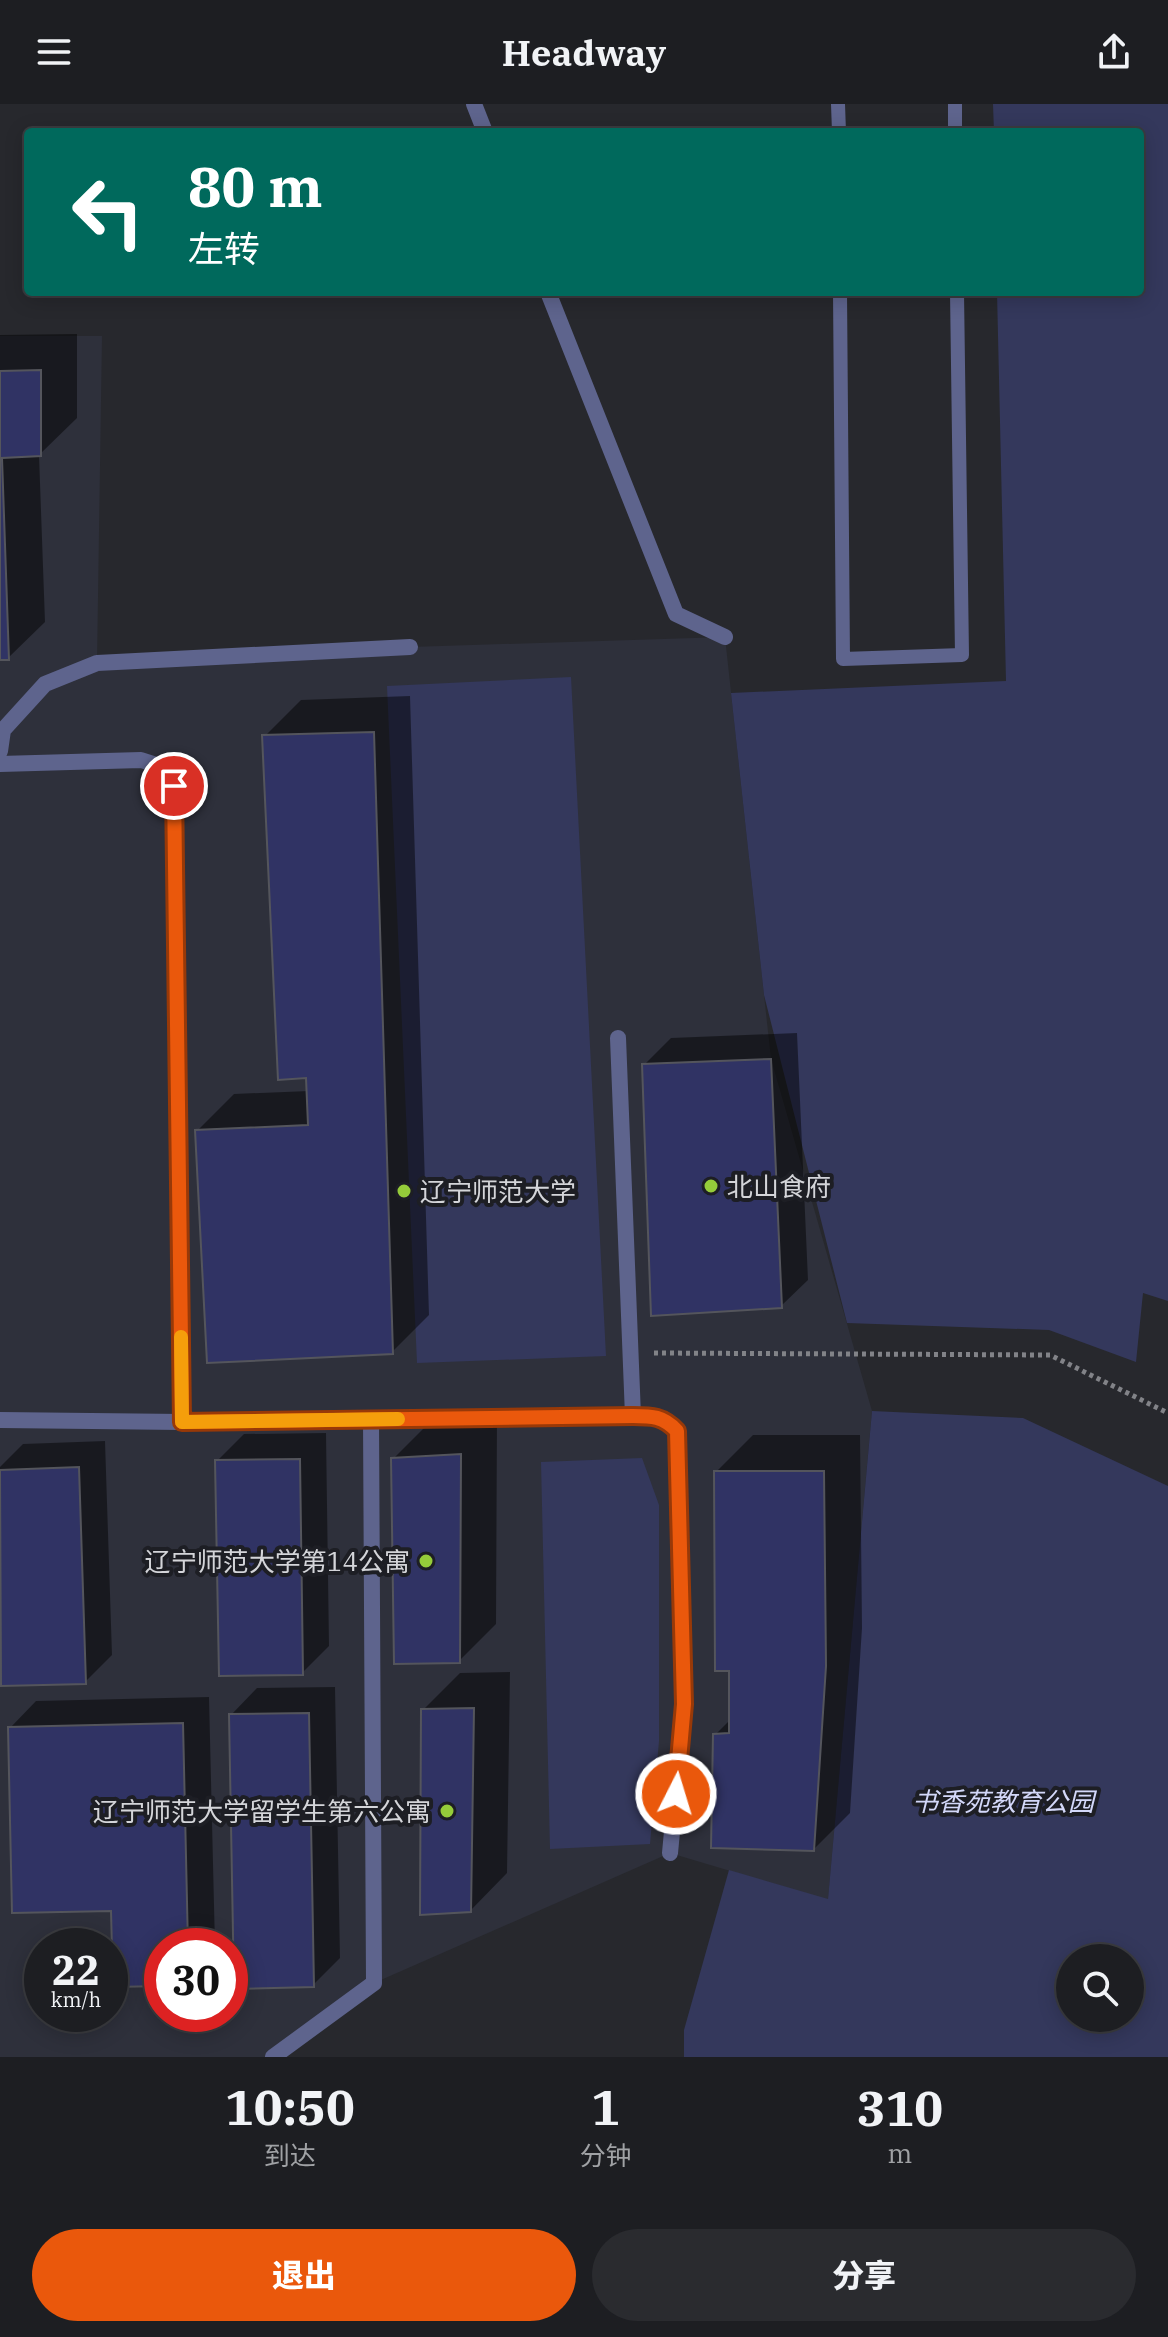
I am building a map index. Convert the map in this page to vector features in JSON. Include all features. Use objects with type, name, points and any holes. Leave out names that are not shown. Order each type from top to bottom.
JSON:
[{"type":"street","points":[[474,104],[483,128]]},
{"type":"street","points":[[550,296],[676,614],[725,637]]},
{"type":"street","points":[[0,751],[3,730],[45,684],[97,663],[410,647]]},
{"type":"street","points":[[0,764],[141,760],[166,768],[174,786],[182,1422]]},
{"type":"street","points":[[618,1038],[633,1416]]},
{"type":"street","points":[[0,1420],[182,1422],[633,1416],[667,1420],[677,1431],[684,1704],[670,1853]]},
{"type":"street","points":[[273,2057],[374,1983],[371,1419]]},
{"type":"lane","points":[[838,104],[839,128]]},
{"type":"lane","points":[[955,104],[955,128]]},
{"type":"lane","points":[[840,296],[843,659],[962,655],[957,296]]},
{"type":"path","points":[[630,1353],[1050,1355],[1168,1413]]},
{"type":"shaded area","name":"辽宁师范大学","points":[[0,336],[102,336],[97,663],[410,647],[725,637],[771,1059],[872,1411],[828,1900],[670,1853],[374,1983],[268,2057],[0,2057]]},
{"type":"green space","points":[[993,104],[1168,104],[1168,1301],[1143,1293],[1136,1362],[1049,1330],[847,1323],[764,995],[731,693],[1006,681],[997,296],[1144,296],[1144,128],[994,128]]},
{"type":"green space","points":[[571,677],[606,1356],[417,1363],[387,686]]},
{"type":"green space","name":"书香苑教育公园","points":[[872,1411],[1023,1418],[1168,1486],[1168,2057],[684,2057],[684,2030],[729,1870],[828,1899]]},
{"type":"green space","points":[[642,1458],[659,1505],[659,1741],[650,1844],[550,1849],[541,1462]]},
{"type":"building","points":[[41,370],[41,456],[2,458],[9,660],[0,660],[0,371]]},
{"type":"building","points":[[374,732],[393,1354],[207,1363],[195,1130],[308,1125],[306,1078],[278,1080],[262,735]]},
{"type":"building","name":"北山食府","points":[[771,1059],[782,1308],[651,1316],[642,1064]]},
{"type":"building","name":"辽宁师范大学第14公寓","points":[[461,1454],[460,1663],[394,1664],[391,1458]]},
{"type":"building","points":[[300,1459],[303,1675],[219,1676],[215,1460]]},
{"type":"building","points":[[79,1467],[86,1684],[1,1686],[0,1470]]},
{"type":"building","points":[[714,1471],[824,1471],[826,1666],[814,1851],[711,1848],[713,1734],[729,1733],[729,1671],[715,1671]]},
{"type":"building","name":"辽宁师范大学留学生第六公寓","points":[[474,1708],[471,1912],[420,1915],[421,1709]]},
{"type":"building","points":[[309,1713],[314,1987],[248,1989],[248,1928],[233,1928],[229,1714]]},
{"type":"building","points":[[183,1723],[188,1928],[144,1928],[144,1986],[128,1987],[128,1928],[111,1928],[111,1911],[12,1913],[8,1727]]},
{"type":"slow traffic","points":[[181,1337],[182,1422],[398,1419]]},
{"type":"place","name":"北山食府","points":[[711,1186]]},
{"type":"place","name":"辽宁师范大学","points":[[404,1191]]},
{"type":"place","name":"辽宁师范大学第14公寓","points":[[426,1561]]},
{"type":"place","name":"辽宁师范大学留学生第六公寓","points":[[447,1811]]},
{"type":"route","points":[[174,786],[182,1422],[633,1416],[667,1420],[677,1431],[679,1492],[684,1704],[676,1794]]}]
